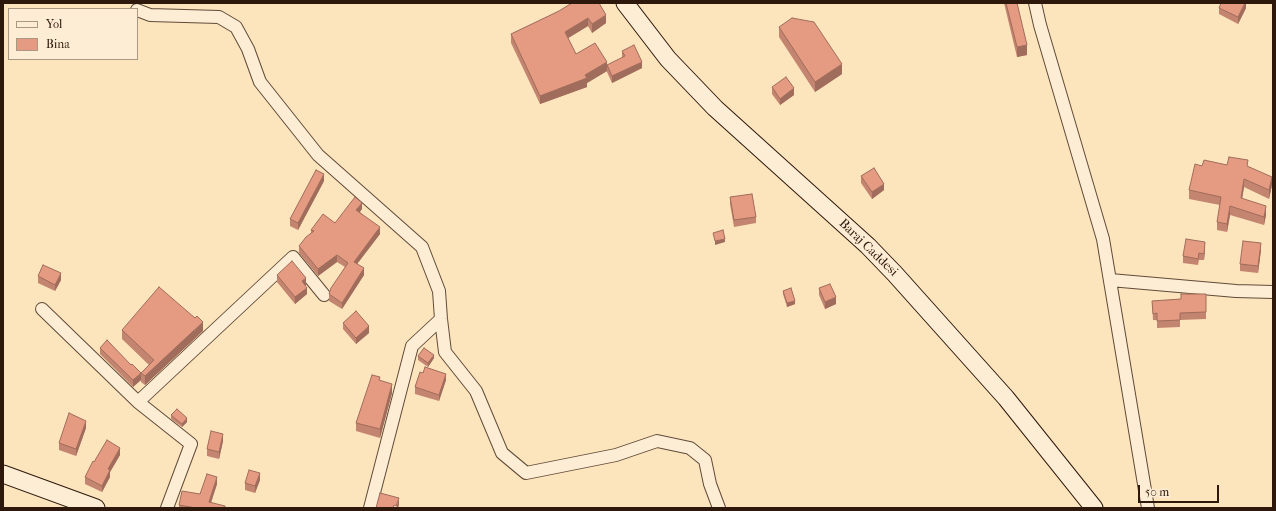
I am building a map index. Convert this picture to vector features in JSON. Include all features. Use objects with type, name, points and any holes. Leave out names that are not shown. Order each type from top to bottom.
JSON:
[{"type":"main road","name":"Baraj Caddesi","points":[[625,3],[668,59],[715,108],[868,246],[895,274],[1006,398],[1094,508]]},
{"type":"main road","points":[[3,474],[96,508]]},
{"type":"street","points":[[1035,3],[1040,26],[1103,239],[1148,508]]},
{"type":"street","points":[[138,10],[150,15],[219,17],[236,27],[248,49],[260,82],[318,155],[422,246],[440,291],[441,319],[445,352],[476,391],[502,453],[526,473],[616,456],[657,441],[690,448],[705,460],[710,484],[719,508]]},
{"type":"street","points":[[138,402],[292,257],[324,295]]},
{"type":"street","points":[[1110,280],[1236,291],[1273,292]]},
{"type":"street","points":[[42,309],[138,402],[191,444],[167,508]]},
{"type":"street","points":[[370,508],[412,346],[441,319]]},
{"type":"building","points":[[572,3],[599,3],[606,15],[592,24],[588,18],[565,32],[576,54],[595,43],[607,62],[585,75],[587,78],[540,96],[511,34],[559,11]]},
{"type":"building","points":[[1006,3],[1017,3],[1027,45],[1017,47]]},
{"type":"building","points":[[1221,3],[1245,3],[1238,17],[1219,8]]},
{"type":"building","points":[[792,18],[814,22],[842,64],[815,82],[779,27]]},
{"type":"building","points":[[634,45],[642,62],[612,76],[607,65],[625,56],[622,51]]},
{"type":"building","points":[[786,77],[794,88],[780,99],[772,87]]},
{"type":"building","points":[[1229,157],[1248,160],[1247,166],[1272,177],[1269,190],[1244,179],[1241,198],[1266,206],[1264,217],[1230,206],[1227,224],[1217,222],[1221,197],[1189,190],[1195,164],[1202,166],[1204,160],[1227,165]]},
{"type":"building","points":[[874,168],[884,184],[872,192],[861,176]]},
{"type":"building","points":[[316,170],[324,174],[298,223],[290,219]]},
{"type":"building","points":[[752,194],[756,217],[734,220],[730,197]]},
{"type":"building","points":[[355,197],[362,203],[356,210],[380,227],[354,262],[364,268],[342,303],[329,294],[331,288],[348,263],[337,255],[318,269],[299,246],[306,237],[314,231],[311,230],[323,214],[335,223]]},
{"type":"building","points":[[723,230],[725,239],[715,241],[713,233]]},
{"type":"building","points":[[1186,239],[1205,242],[1204,254],[1199,253],[1198,259],[1183,256]]},
{"type":"building","points":[[1243,241],[1261,243],[1258,266],[1240,264]]},
{"type":"building","points":[[292,261],[306,278],[302,281],[307,288],[295,297],[277,275]]},
{"type":"building","points":[[43,265],[61,273],[55,285],[38,276]]},
{"type":"building","points":[[830,284],[836,297],[825,302],[819,288]]},
{"type":"building","points":[[159,287],[195,318],[197,316],[203,322],[145,376],[141,373],[154,360],[122,330]]},
{"type":"building","points":[[791,288],[795,301],[787,303],[783,291]]},
{"type":"building","points":[[1181,294],[1206,294],[1206,312],[1180,313],[1180,320],[1157,321],[1157,313],[1153,314],[1152,301],[1181,299]]},
{"type":"building","points":[[356,311],[369,326],[356,338],[343,323]]},
{"type":"building","points":[[107,340],[131,365],[132,364],[141,373],[133,380],[100,348]]},
{"type":"building","points":[[424,348],[434,355],[428,363],[418,356]]},
{"type":"building","points":[[425,367],[446,374],[439,395],[415,387],[420,372],[423,373]]},
{"type":"building","points":[[372,375],[380,377],[379,380],[392,384],[380,429],[356,423]]},
{"type":"building","points":[[177,409],[187,418],[182,424],[171,415]]},
{"type":"building","points":[[69,413],[86,421],[76,449],[59,443]]},
{"type":"building","points":[[211,431],[223,434],[219,452],[207,449]]},
{"type":"building","points":[[107,440],[120,448],[108,469],[110,470],[102,486],[85,477],[93,461],[94,462]]},
{"type":"building","points":[[249,470],[260,473],[255,486],[245,483]]},
{"type":"building","points":[[207,474],[217,477],[209,502],[225,506],[225,508],[196,508],[179,505],[182,491],[200,494]]},
{"type":"building","points":[[380,493],[399,498],[396,506],[394,505],[393,508],[376,508]]}]
